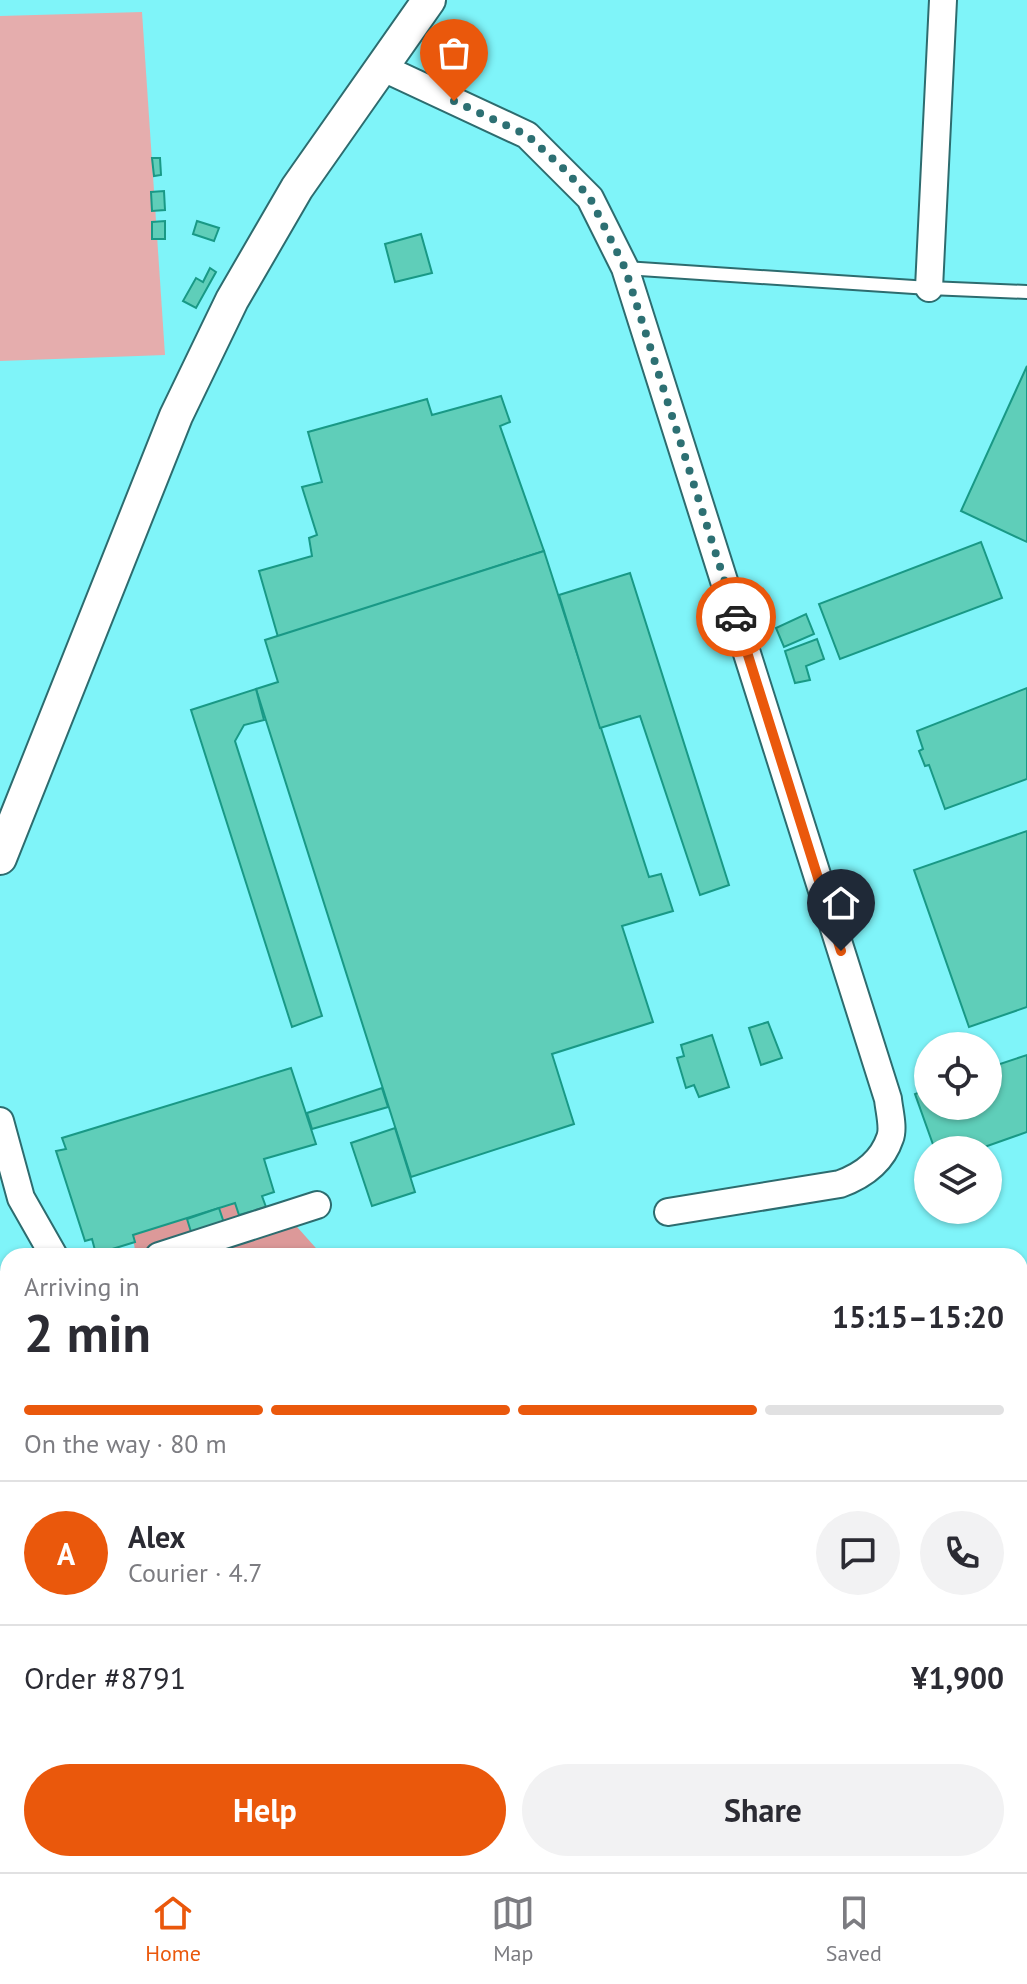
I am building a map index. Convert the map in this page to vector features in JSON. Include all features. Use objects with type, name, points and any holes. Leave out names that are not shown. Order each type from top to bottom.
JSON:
[{"type":"street","points":[[0,858],[176,416],[232,300],[297,188],[429,0]]},
{"type":"street","points":[[929,288],[943,0]]},
{"type":"street","points":[[381,67],[527,135],[590,198],[625,268],[888,1099],[891,1136],[876,1162],[860,1177],[840,1184],[668,1212]]},
{"type":"street","points":[[0,1121],[21,1198],[49,1248]]},
{"type":"street","points":[[184,1248],[317,1205]]},
{"type":"lane","points":[[625,268],[1027,292]]},
{"type":"shaded area","points":[[142,12],[165,355],[0,361],[0,16]]},
{"type":"shaded area","points":[[226,1186],[290,1219],[316,1248],[135,1248],[128,1207]]},
{"type":"building","points":[[152,158],[160,158],[161,175],[154,176]]},
{"type":"building","points":[[164,191],[165,210],[152,211],[151,192]]},
{"type":"building","points":[[165,221],[165,239],[152,239],[152,222]]},
{"type":"building","points":[[197,221],[219,228],[214,241],[193,234]]},
{"type":"building","points":[[421,234],[432,273],[395,282],[385,244]]},
{"type":"building","points":[[210,268],[216,272],[196,308],[183,301],[196,278],[203,282]]},
{"type":"building","points":[[1027,366],[1027,542],[961,511]]},
{"type":"building","points":[[501,396],[510,422],[500,426],[544,551],[278,637],[259,571],[312,556],[309,538],[317,535],[302,487],[322,482],[308,432],[427,399],[432,415]]},
{"type":"building","points":[[981,542],[1002,598],[840,659],[819,604]]},
{"type":"building","points":[[544,551],[649,877],[661,874],[673,911],[622,926],[653,1022],[552,1054],[574,1124],[411,1177],[256,689],[278,682],[265,640]]},
{"type":"building","points":[[630,573],[729,885],[700,895],[640,716],[600,728],[559,595]]},
{"type":"building","points":[[806,614],[814,634],[784,647],[776,628]]},
{"type":"building","points":[[817,639],[824,659],[806,666],[810,680],[795,683],[785,651]]},
{"type":"building","points":[[1027,688],[1027,779],[945,809],[929,765],[925,766],[919,751],[923,749],[917,731]]},
{"type":"building","points":[[256,689],[264,720],[244,725],[235,741],[322,1016],[292,1027],[191,710]]},
{"type":"building","points":[[1027,831],[1027,1007],[969,1027],[914,870]]},
{"type":"building","points":[[768,1022],[782,1058],[761,1065],[749,1028]]},
{"type":"building","points":[[712,1035],[729,1087],[699,1097],[694,1085],[686,1088],[677,1058],[684,1056],[681,1045]]},
{"type":"building","points":[[1027,1055],[1027,1132],[1002,1141],[1002,1136],[930,1136],[924,1120],[1002,1120],[1002,1063]]},
{"type":"building","points":[[291,1068],[316,1144],[264,1159],[274,1192],[262,1196],[266,1207],[239,1215],[235,1203],[133,1235],[135,1242],[116,1248],[94,1248],[92,1239],[85,1241],[56,1151],[66,1149],[62,1138]]},
{"type":"building","points":[[382,1088],[388,1107],[312,1129],[307,1113]]},
{"type":"building","points":[[395,1128],[415,1192],[372,1206],[351,1143]]},
{"type":"building","points":[[219,1208],[230,1241],[196,1248],[187,1219]]},
{"type":"way so far","points":[[454,101],[527,135],[590,198],[607,229],[625,268],[736,617]]},
{"type":"route","points":[[736,617],[841,951]]}]
